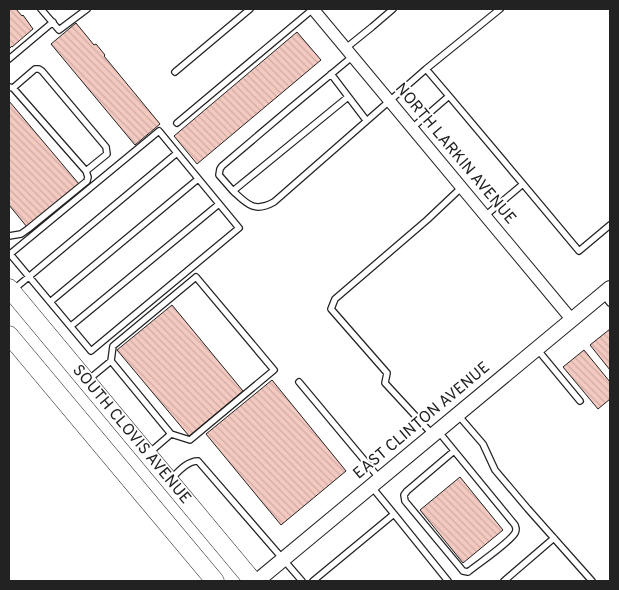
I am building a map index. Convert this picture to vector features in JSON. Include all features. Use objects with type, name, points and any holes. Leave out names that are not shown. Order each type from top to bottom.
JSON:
[{"type":"main road","name":"SOUTH CLOVIS AVENUE","points":[[10,290],[253,581]]},
{"type":"main road","name":"SOUTH CLOVIS AVENUE","points":[[9,335],[215,581]]},
{"type":"street","name":"NORTH LARKIN AVENUE","points":[[313,9],[572,320]]},
{"type":"street","name":"EAST CLINTON AVENUE","points":[[257,581],[572,320],[608,295]]},
{"type":"lane","points":[[42,9],[59,30],[87,9]]},
{"type":"lane","points":[[175,72],[250,9]]},
{"type":"lane","points":[[177,123],[313,9]]},
{"type":"lane","points":[[393,9],[372,27],[331,74],[222,166],[219,175],[243,201],[259,208],[274,202],[366,120],[500,9]]},
{"type":"lane","points":[[9,59],[53,22]]},
{"type":"lane","points":[[9,236],[21,234],[28,229],[87,181],[88,177],[86,171],[11,87],[35,69],[42,71],[106,147],[107,154],[86,171]]},
{"type":"lane","points":[[426,69],[579,252],[610,224]]},
{"type":"lane","points":[[331,74],[366,120]]},
{"type":"lane","points":[[412,128],[449,96]]},
{"type":"lane","points":[[233,191],[348,97]]},
{"type":"lane","points":[[159,131],[177,153],[239,228],[91,351],[10,254],[159,131]]},
{"type":"lane","points":[[10,290],[177,153]]},
{"type":"lane","points":[[50,302],[198,179]]},
{"type":"lane","points":[[485,216],[523,184]]},
{"type":"lane","points":[[454,451],[407,490],[404,498],[459,566],[468,572],[508,540],[515,532],[515,525],[454,451],[385,383],[388,373],[331,309],[335,298],[427,220],[462,187]]},
{"type":"lane","points":[[71,326],[219,204]]},
{"type":"lane","points":[[86,382],[111,361],[113,346],[196,277],[274,370],[190,440],[171,434],[111,361]]},
{"type":"lane","points":[[537,349],[580,401]]},
{"type":"lane","points":[[299,382],[376,483],[394,514],[448,581]]},
{"type":"lane","points":[[458,415],[483,444],[495,470],[592,581]]},
{"type":"lane","points":[[147,454],[171,434]]},
{"type":"lane","points":[[169,480],[190,463],[198,461],[302,581]]},
{"type":"lane","points":[[312,581],[394,514]]},
{"type":"lane","points":[[504,581],[554,538]]},
{"type":"building","points":[[9,9],[16,9],[33,29],[9,49]]},
{"type":"building","points":[[76,23],[94,45],[96,44],[160,124],[135,145],[51,44]]},
{"type":"building","points":[[297,32],[321,60],[197,164],[174,136]]},
{"type":"building","points":[[9,101],[79,184],[27,227],[9,205]]},
{"type":"building","points":[[172,305],[243,391],[189,436],[117,350]]},
{"type":"building","points":[[610,329],[610,370],[590,345]]},
{"type":"building","points":[[584,350],[610,382],[610,399],[598,409],[563,367]]},
{"type":"building","points":[[272,380],[346,471],[281,525],[206,434]]},
{"type":"building","points":[[460,477],[503,530],[463,563],[420,510]]}]
